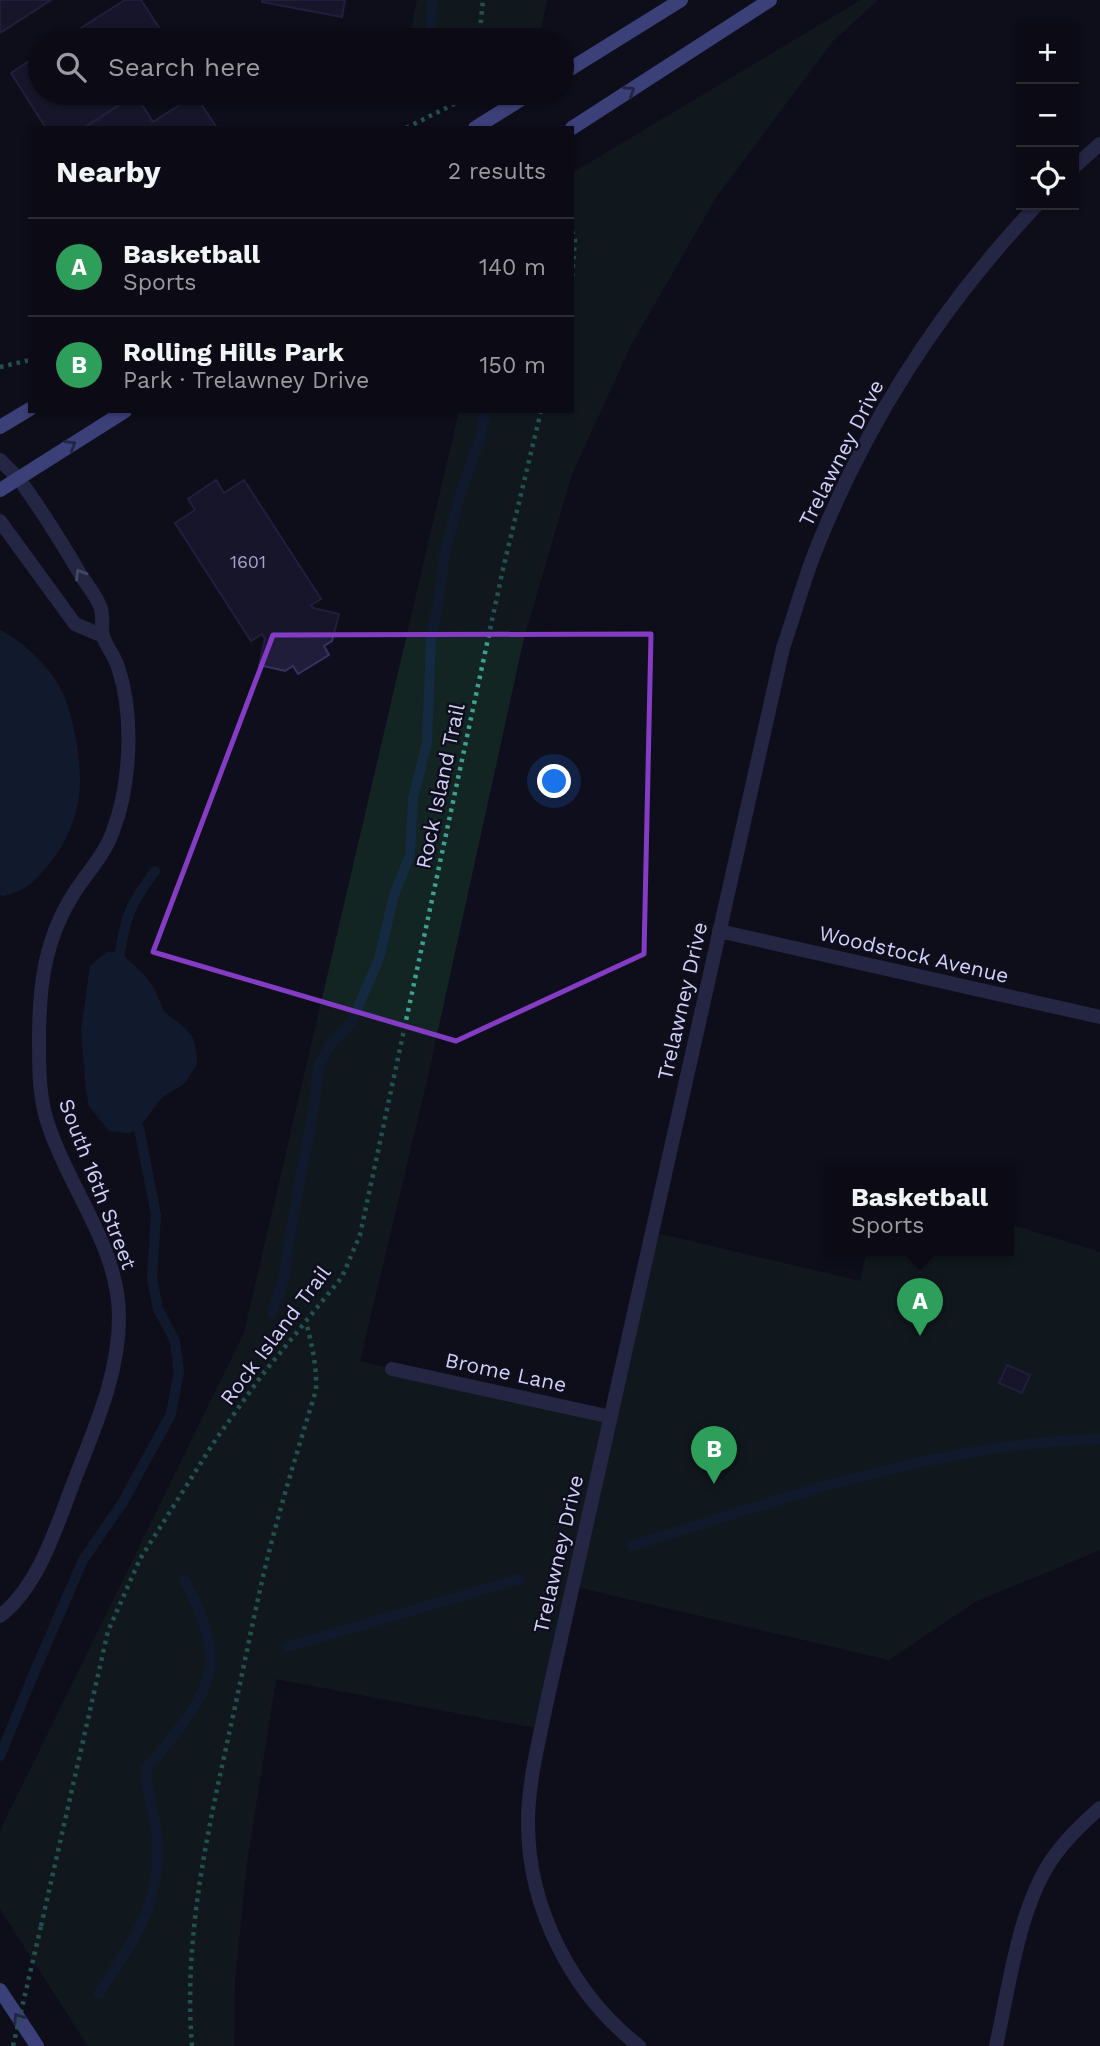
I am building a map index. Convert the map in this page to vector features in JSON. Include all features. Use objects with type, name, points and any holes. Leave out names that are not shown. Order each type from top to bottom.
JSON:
[{"type":"main road","points":[[574,67],[681,0]]},
{"type":"main road","points":[[574,127],[770,0]]},
{"type":"main road","points":[[478,126],[512,105]]},
{"type":"main road","points":[[0,427],[28,410]]},
{"type":"main road","points":[[0,490],[122,413]]},
{"type":"main road","points":[[0,1990],[37,2046]]},
{"type":"street","points":[[1079,163],[1100,144]]},
{"type":"street","name":"Trelawney Drive","points":[[639,2046],[593,2001],[566,1962],[545,1918],[532,1868],[528,1825],[530,1786],[547,1701],[783,648],[815,553],[831,515],[854,464],[903,376],[954,302],[1032,210]]},
{"type":"street","name":"South 16th Street","points":[[0,460],[18,478],[39,507],[102,609],[103,636],[118,665],[126,702],[128,748],[127,782],[113,832],[55,927],[42,983],[39,1028],[39,1072],[48,1126],[70,1179],[104,1247],[111,1268],[119,1315],[117,1352],[107,1394],[63,1510],[31,1584],[19,1600],[0,1616]]},
{"type":"street","points":[[0,522],[75,624],[103,636]]},
{"type":"street","name":"Woodstock Avenue","points":[[719,931],[1100,1017]]},
{"type":"street","name":"Brome Lane","points":[[392,1369],[611,1417]]},
{"type":"street","points":[[996,2046],[1022,1931],[1036,1889],[1054,1857],[1079,1826],[1100,1808]]},
{"type":"path","points":[[480,28],[484,0]]},
{"type":"path","points":[[409,126],[452,105]]},
{"type":"path","points":[[0,367],[28,360]]},
{"type":"path","name":"Rock Island Trail","points":[[13,2046],[108,1631],[140,1559],[216,1439],[262,1374],[342,1277],[360,1235],[503,569],[541,413]]},
{"type":"path","points":[[192,2046],[192,1945],[205,1849],[260,1588],[316,1390],[317,1372],[306,1321]]},
{"type":"highlighted area","points":[[651,634],[644,954],[456,1041],[153,952],[273,635]]},
{"type":"green space","points":[[417,0],[547,0],[541,28],[411,28]]},
{"type":"green space","points":[[861,0],[878,0],[833,41],[717,196],[631,345],[572,474],[524,638],[428,1076],[360,1361],[610,1417],[652,1232],[860,1281],[866,1256],[1014,1256],[1014,1226],[1100,1252],[1100,1550],[975,1602],[889,1660],[572,1586],[541,1729],[276,1679],[247,1862],[235,1980],[234,2046],[88,2046],[0,1909],[0,1831],[244,1333],[459,413],[574,413],[574,172]]},
{"type":"water","points":[[0,630],[31,652],[58,684],[71,718],[80,778],[74,818],[58,851],[30,884],[3,896],[0,895]]},
{"type":"water","points":[[107,952],[120,952],[145,976],[154,988],[164,1012],[184,1027],[193,1038],[196,1051],[197,1064],[184,1084],[161,1098],[139,1128],[130,1133],[109,1131],[89,1106],[86,1089],[81,1030],[90,966]]},
{"type":"building","points":[[0,0],[51,0],[0,33]]},
{"type":"building","points":[[125,0],[141,0],[159,28],[81,28]]},
{"type":"building","points":[[262,0],[345,0],[342,17]]},
{"type":"building","points":[[28,62],[28,100],[11,73]]},
{"type":"building","points":[[31,105],[118,105],[86,126],[45,126]]},
{"type":"building","points":[[120,105],[142,105],[153,122],[179,105],[202,105],[216,126],[87,126]]},
{"type":"building","points":[[216,480],[224,493],[244,480],[321,599],[311,605],[313,608],[339,614],[332,641],[324,646],[329,655],[298,674],[293,666],[285,671],[259,665],[265,639],[262,634],[251,641],[175,523],[195,510],[188,499]]},
{"type":"building","points":[[1007,1365],[1030,1375],[1022,1393],[999,1383]]},
{"type":"waterway","points":[[431,28],[432,0]]},
{"type":"waterway","points":[[272,1313],[284,1279],[315,1101],[318,1067],[331,1043],[351,1023],[379,959],[394,895],[410,855],[413,799],[427,743],[431,636],[445,552],[461,491],[481,436],[485,413]]},
{"type":"waterway","points":[[120,952],[131,909],[155,871]]},
{"type":"waterway","points":[[0,1756],[83,1560],[123,1502],[171,1414],[179,1371],[175,1341],[158,1309],[152,1278],[156,1215],[139,1128]]},
{"type":"waterway","points":[[632,1546],[805,1492],[921,1462],[1040,1443],[1100,1439]]},
{"type":"waterway","points":[[99,1993],[136,1935],[152,1897],[157,1854],[146,1769],[192,1711],[209,1673],[208,1637],[184,1579]]},
{"type":"waterway","points":[[287,1647],[519,1579]]},
{"type":"place","name":"Basketball","points":[[920,1336]]},
{"type":"place","name":"Rolling Hills Park","points":[[714,1484]]}]
